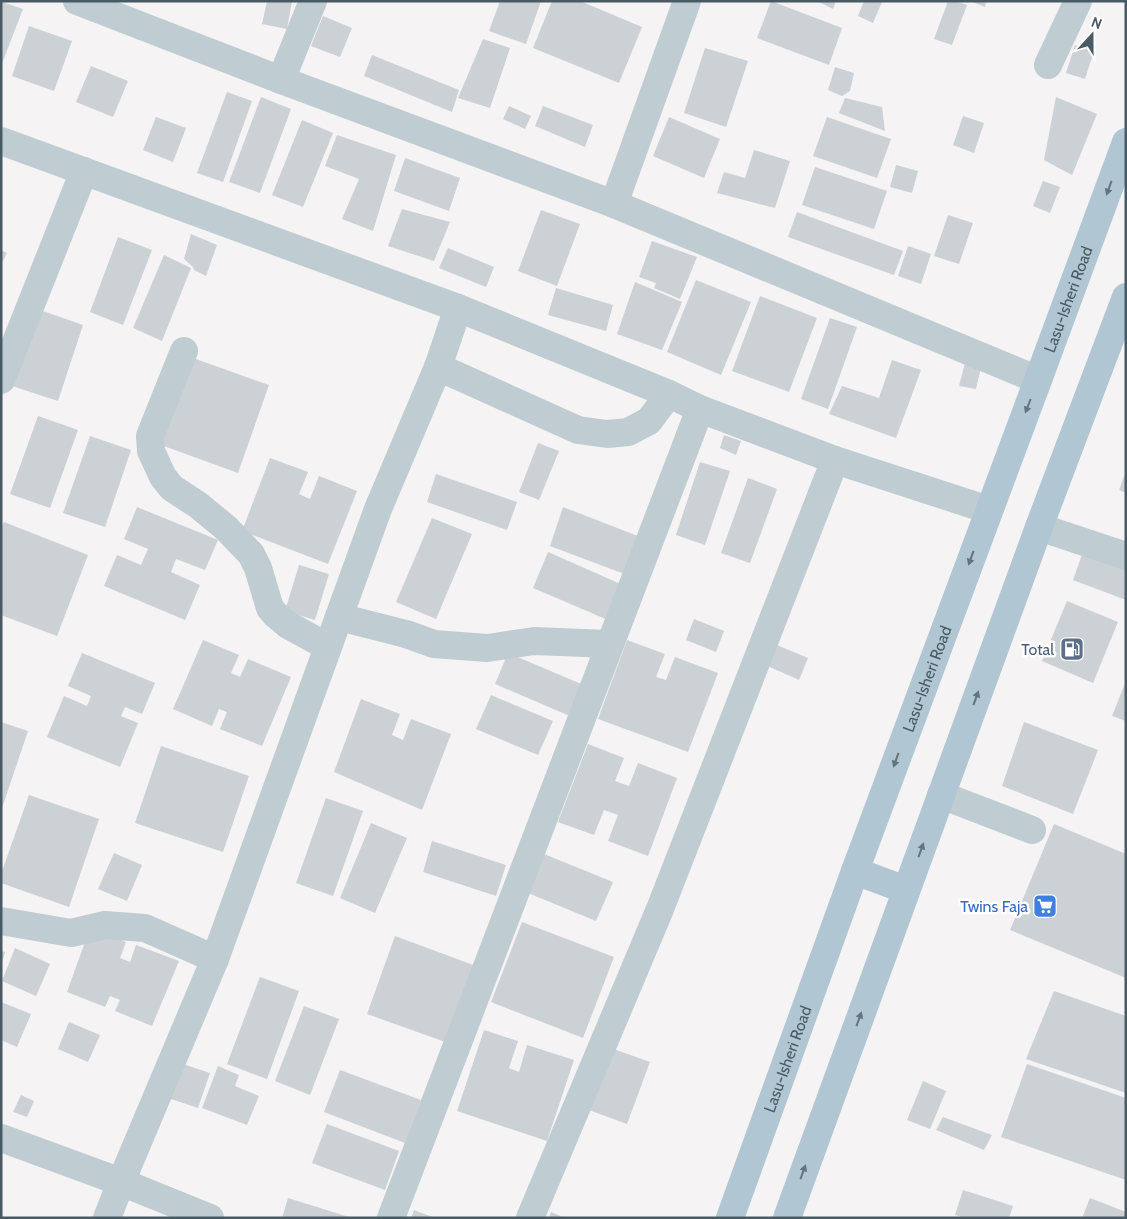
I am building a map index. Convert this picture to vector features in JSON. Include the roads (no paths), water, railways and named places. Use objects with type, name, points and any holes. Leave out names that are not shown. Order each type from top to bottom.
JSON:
[{"type":"main road","name":"Lasu-Isheri Road","points":[[730,1218],[855,870],[1126,142]]},
{"type":"main road","points":[[787,1218],[1039,526],[1126,297]]},
{"type":"main road","points":[[855,870],[906,890]]},
{"type":"street","points":[[77,1],[281,80],[614,204],[1038,380]]},
{"type":"street","points":[[281,80],[313,1]]},
{"type":"street","points":[[614,204],[688,1]]},
{"type":"street","points":[[1048,65],[1078,1]]},
{"type":"street","points":[[1,141],[458,308],[669,394],[700,409],[835,460],[989,510]]},
{"type":"street","points":[[1,380],[84,171]]},
{"type":"street","points":[[107,1218],[215,959],[378,509],[438,367],[458,308]]},
{"type":"street","points":[[184,352],[150,436],[151,451],[157,466],[172,488],[198,504],[226,528],[251,554],[258,568],[267,601],[275,614],[288,625],[328,647]]},
{"type":"street","points":[[438,367],[578,430],[607,434],[628,432],[649,421],[669,394]]},
{"type":"street","points":[[391,1218],[700,409]]},
{"type":"street","points":[[530,1218],[660,909],[835,460]]},
{"type":"street","points":[[1039,526],[1126,556]]},
{"type":"street","points":[[339,617],[406,634],[434,644],[487,648],[534,641],[609,644]]},
{"type":"street","points":[[941,795],[1032,830]]},
{"type":"street","points":[[1,921],[71,933],[104,925],[145,928],[215,959]]},
{"type":"street","points":[[1,1138],[121,1182],[210,1218]]},
{"type":"place","name":"Total","points":[[1072,649]]},
{"type":"place","name":"Twins Faja","points":[[1045,906]]}]
